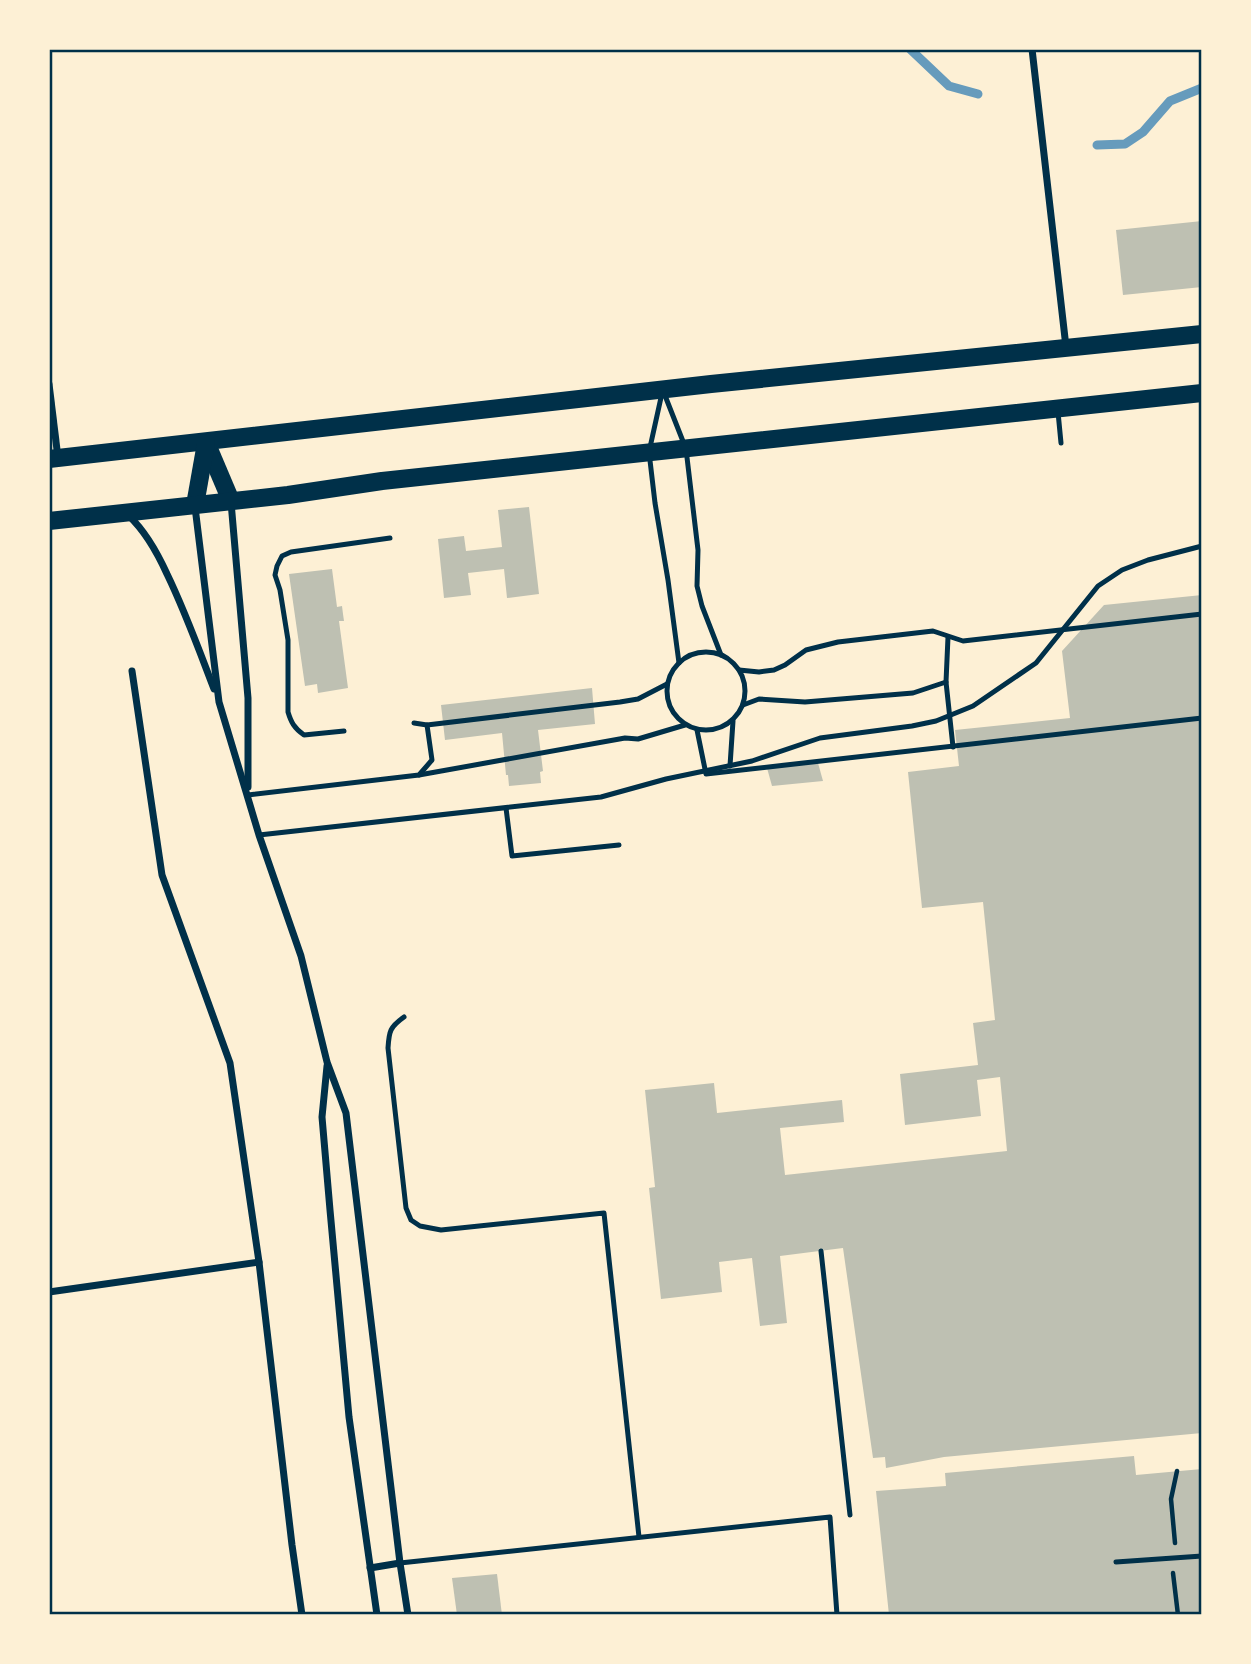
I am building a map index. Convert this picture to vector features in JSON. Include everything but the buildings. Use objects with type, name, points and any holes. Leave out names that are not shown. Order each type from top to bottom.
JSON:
[{"type":"main road","points":[[53,459],[662,390],[1202,334]]},
{"type":"main road","points":[[49,521],[395,480],[1202,393]]},
{"type":"main road","points":[[206,442],[231,501]]},
{"type":"main road","points":[[195,505],[206,442]]},
{"type":"street","points":[[1032,49],[1066,348]]},
{"type":"street","points":[[49,384],[53,459]]},
{"type":"street","points":[[231,501],[248,698],[247,795]]},
{"type":"street","points":[[195,505],[219,702]]},
{"type":"street","points":[[125,512],[138,524],[158,555],[185,610],[219,702],[259,835],[301,956],[327,1062],[346,1113],[408,1615]]},
{"type":"street","points":[[132,671],[162,874],[230,1063],[259,1262],[302,1615]]},
{"type":"street","points":[[327,1062],[322,1117],[330,1210],[349,1417],[377,1615]]},
{"type":"street","points":[[49,1293],[259,1262]]},
{"type":"street","points":[[370,1568],[400,1563]]},
{"type":"lane","points":[[662,390],[686,449],[698,550],[697,586],[721,654]]},
{"type":"lane","points":[[662,390],[649,452],[679,663]]},
{"type":"lane","points":[[1057,408],[1061,443]]},
{"type":"lane","points":[[344,731],[304,735],[291,723],[288,712],[288,640],[275,575],[277,566],[282,556],[291,552],[390,538]]},
{"type":"lane","points":[[259,835],[601,797],[666,779],[752,761],[820,738],[936,721],[973,706],[1036,663],[1098,586],[1122,570],[1148,560],[1202,546]]},
{"type":"lane","points":[[739,670],[774,670],[785,666],[806,650],[838,642],[933,631],[962,641],[1202,614]]},
{"type":"lane","points":[[948,636],[946,682],[953,747]]},
{"type":"lane","points":[[710,652],[731,660],[739,670],[746,693],[743,705],[733,721],[710,731],[697,730],[676,718],[666,696],[671,672],[679,663],[688,656],[710,652]]},
{"type":"lane","points":[[743,705],[759,699],[805,702],[913,693],[946,682]]},
{"type":"lane","points":[[414,723],[427,725],[620,702],[638,699],[667,684]]},
{"type":"lane","points":[[697,730],[706,774],[1202,718]]},
{"type":"lane","points":[[730,771],[733,721]]},
{"type":"lane","points":[[419,775],[432,760],[427,725]]},
{"type":"lane","points":[[247,795],[419,775],[625,738],[638,738],[685,725]]},
{"type":"lane","points":[[506,808],[512,856],[619,845]]},
{"type":"lane","points":[[404,1017],[393,1025],[389,1033],[388,1048],[406,1208],[411,1220],[430,1229],[441,1230],[604,1213],[639,1537]]},
{"type":"lane","points":[[821,1251],[850,1515]]},
{"type":"lane","points":[[400,1563],[830,1517],[837,1615]]},
{"type":"lane","points":[[1116,1562],[1202,1556]]},
{"type":"waterway","points":[[910,49],[949,86],[978,94]]},
{"type":"waterway","points":[[1097,145],[1125,144],[1143,132],[1170,101],[1202,88]]}]
